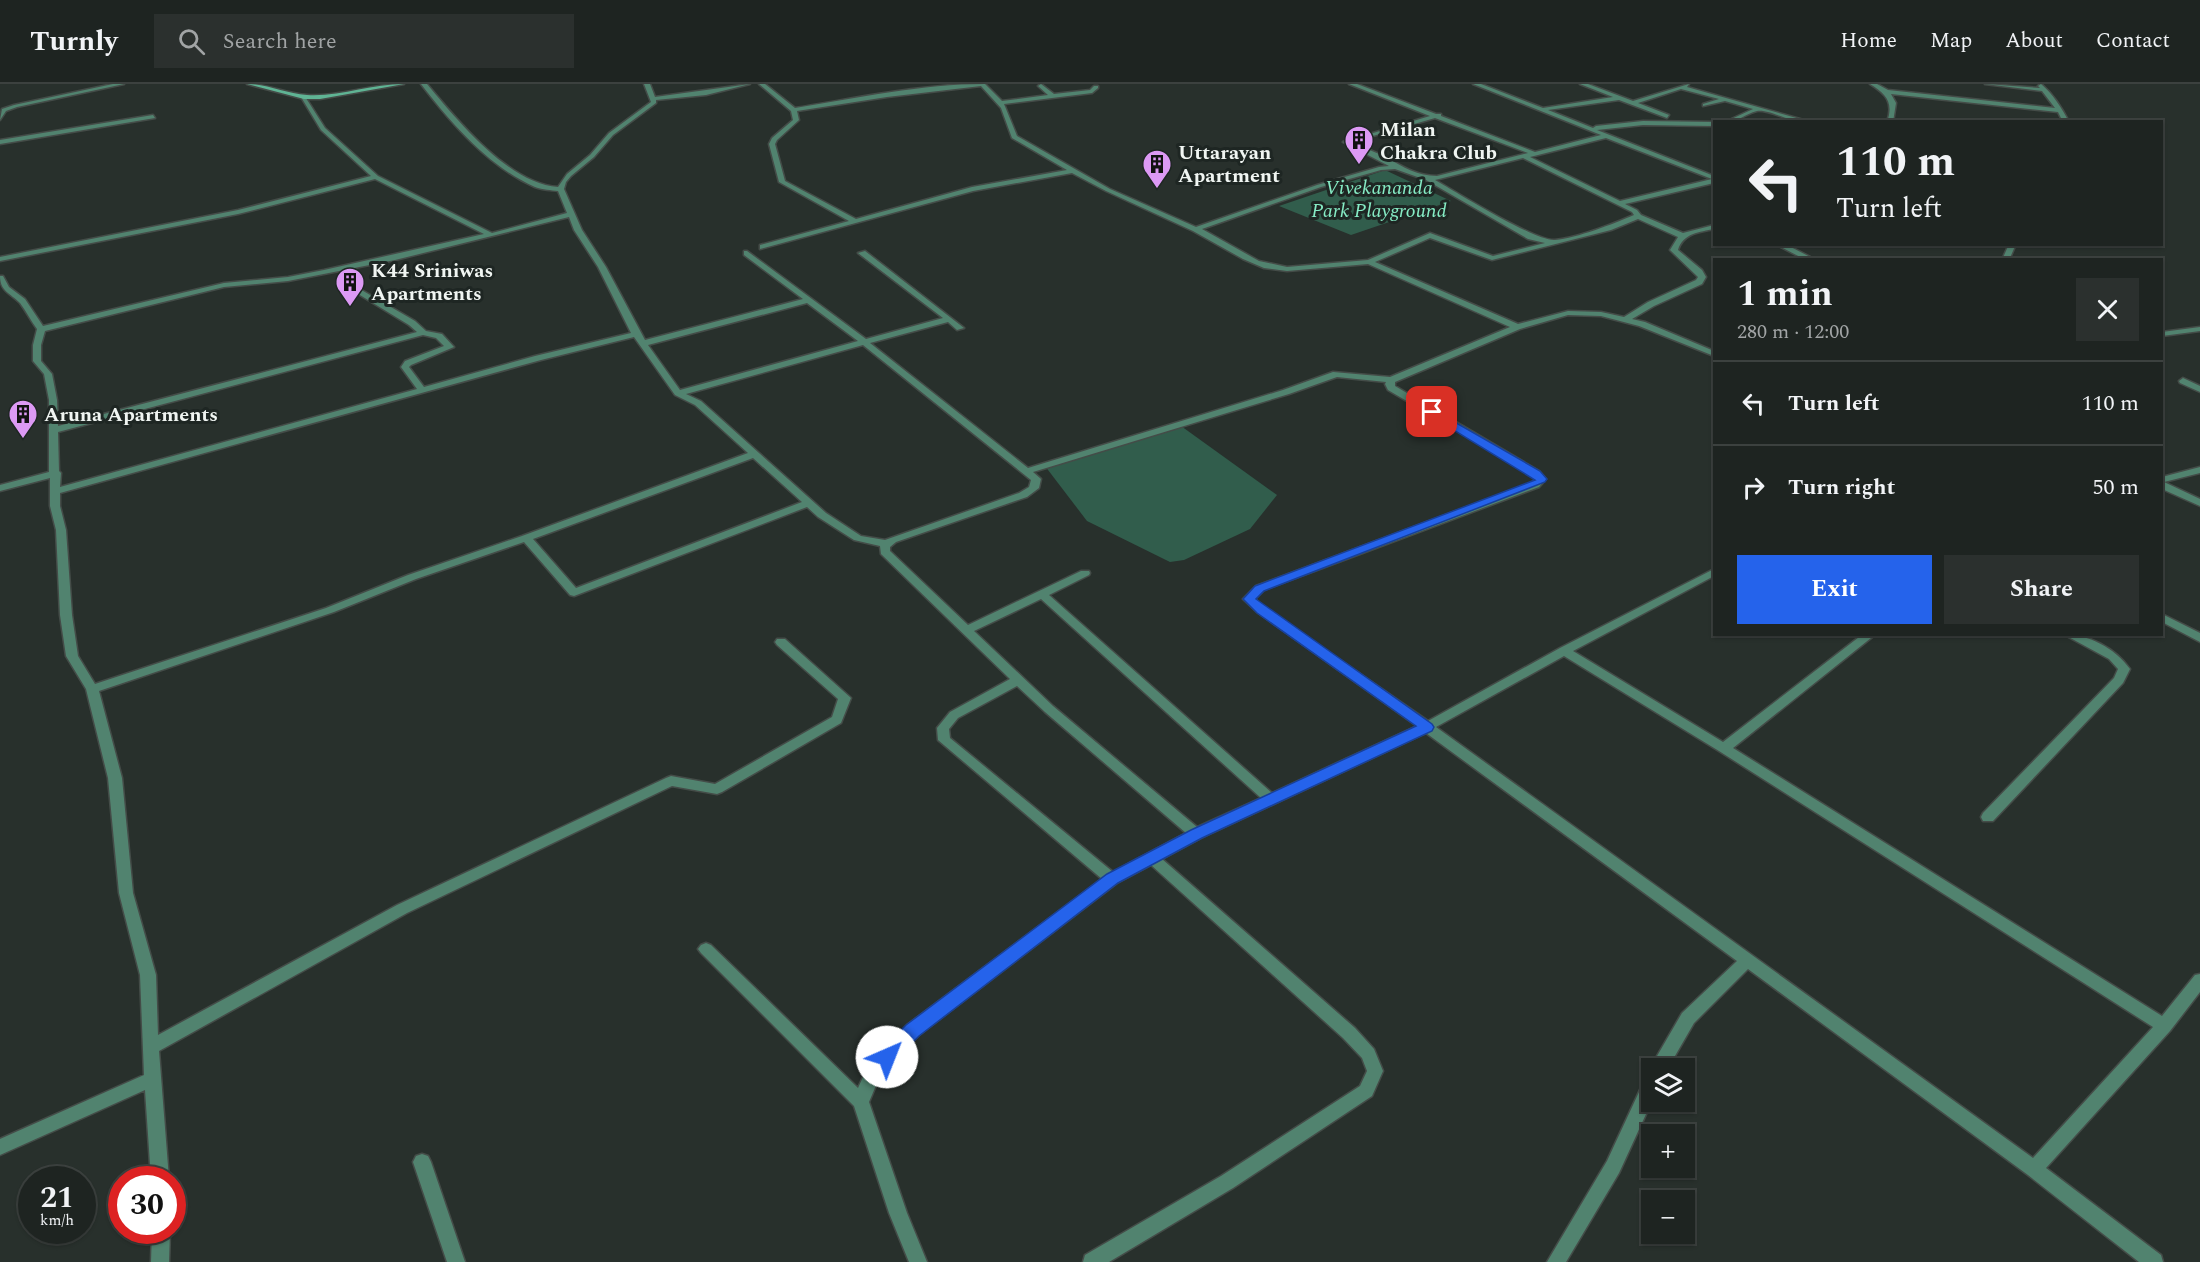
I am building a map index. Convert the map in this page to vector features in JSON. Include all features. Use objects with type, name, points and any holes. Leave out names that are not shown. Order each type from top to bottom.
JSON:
[{"type":"main road","points":[[250,84],[304,97],[320,97],[401,84]]},
{"type":"street","points":[[0,118],[2,108],[121,84]]},
{"type":"street","points":[[424,84],[467,133],[499,160],[540,187],[561,189]]},
{"type":"street","points":[[646,84],[654,99]]},
{"type":"street","points":[[654,99],[706,93],[747,84]]},
{"type":"street","points":[[762,84],[794,110],[796,120],[774,139],[772,144],[782,182],[854,221]]},
{"type":"street","points":[[794,110],[886,95],[982,84],[1004,107],[1014,137],[1071,171],[1196,230],[1260,264],[1275,268],[1369,262],[1517,327]]},
{"type":"street","points":[[1352,84],[1533,153]]},
{"type":"street","points":[[1476,84],[1609,135],[1713,180]]},
{"type":"street","points":[[1583,84],[1667,116]]},
{"type":"street","points":[[1633,103],[1688,84]]},
{"type":"street","points":[[1873,84],[1888,92],[2060,110]]},
{"type":"street","points":[[1988,84],[2045,90]]},
{"type":"street","points":[[2040,84],[2065,120]]},
{"type":"street","points":[[1041,86],[1053,96]]},
{"type":"street","points":[[1000,103],[1092,91],[1096,87]]},
{"type":"street","points":[[1681,87],[1727,98],[1799,120]]},
{"type":"street","points":[[1888,92],[1893,98],[1894,113],[1891,120]]},
{"type":"street","points":[[304,97],[323,129],[376,177],[489,234]]},
{"type":"street","points":[[1542,109],[1621,98]]},
{"type":"street","points":[[1705,105],[1727,98]]},
{"type":"street","points":[[561,189],[569,175],[592,156],[611,134],[650,106],[654,99]]},
{"type":"street","points":[[1733,120],[1760,108]]},
{"type":"street","points":[[1439,116],[1346,142],[1396,167],[1429,179],[1531,237],[1552,243]]},
{"type":"street","points":[[0,142],[153,117]]},
{"type":"street","points":[[1591,128],[1643,123],[1713,124]]},
{"type":"street","points":[[1429,179],[1609,135]]},
{"type":"street","points":[[1522,156],[1619,203],[1638,216],[1683,236]]},
{"type":"street","points":[[1196,230],[1319,186],[1381,168],[1396,167]]},
{"type":"street","points":[[763,247],[972,189],[1071,171]]},
{"type":"street","points":[[0,259],[238,212],[376,177]]},
{"type":"street","points":[[1619,203],[1713,180]]},
{"type":"street","points":[[561,189],[571,214],[636,334],[678,393],[698,403],[822,515],[858,538],[887,544]]},
{"type":"street","points":[[42,330],[224,285],[246,281],[285,279],[390,259],[571,214]]},
{"type":"street","points":[[1369,262],[1430,235],[1492,258],[1608,228],[1638,216]]},
{"type":"street","points":[[1625,320],[1651,304],[1699,282],[1702,277],[1700,272],[1674,250],[1675,243],[1683,236],[1713,227]]},
{"type":"street","points":[[1782,246],[1809,258]]},
{"type":"street","points":[[747,253],[864,342],[1036,479],[1034,488],[1023,495],[892,540],[887,544],[885,552],[1049,709],[1196,834]]},
{"type":"street","points":[[862,253],[960,328]]},
{"type":"street","points":[[0,278],[6,288],[22,302],[42,330]]},
{"type":"street","points":[[358,290],[412,323],[423,333]]},
{"type":"street","points":[[644,343],[810,300]]},
{"type":"street","points":[[1027,471],[1286,392],[1336,374],[1391,380],[1517,327],[1568,313],[1584,312],[1642,324],[1713,354]]},
{"type":"street","points":[[678,393],[949,319]]},
{"type":"street","points":[[2163,334],[2200,329]]},
{"type":"street","points":[[42,330],[37,345],[37,361],[48,374],[53,400],[55,506],[61,530],[66,615],[72,656],[92,688],[115,778],[126,892],[148,975],[152,1079],[159,1166]]},
{"type":"street","points":[[55,430],[423,333],[439,336],[450,347],[408,363],[405,367],[422,390]]},
{"type":"street","points":[[56,491],[422,390],[636,334]]},
{"type":"street","points":[[1391,380],[1389,384],[1391,388],[1536,473],[1541,479],[1539,482],[1260,588],[1249,599],[1261,610],[1427,727],[2034,1169],[2154,1262]]},
{"type":"street","points":[[2183,381],[2200,389]]},
{"type":"street","points":[[92,688],[330,610],[412,577],[755,454]]},
{"type":"street","points":[[2163,480],[2200,470]]},
{"type":"street","points":[[0,488],[56,473]]},
{"type":"street","points":[[2163,485],[2200,503]]},
{"type":"street","points":[[526,538],[574,593],[809,503]]},
{"type":"street","points":[[967,630],[1085,573]]},
{"type":"street","points":[[861,1102],[874,1071],[913,1030],[1113,879],[1196,834],[1270,798],[1427,727],[1713,573]]},
{"type":"street","points":[[1043,595],[1270,798]]},
{"type":"street","points":[[2163,619],[2200,638]]},
{"type":"street","points":[[1724,748],[1868,636]]},
{"type":"street","points":[[1988,817],[2120,680],[2124,669],[2113,656],[2072,636]]},
{"type":"street","points":[[151,1047],[402,909],[649,791],[671,781],[717,789],[837,720],[846,698],[781,642]]},
{"type":"street","points":[[1564,651],[1724,748],[2164,1026]]},
{"type":"street","points":[[1018,680],[954,715],[943,728],[944,740],[1113,879]]},
{"type":"street","points":[[1092,1262],[1227,1182],[1366,1091],[1375,1071],[1368,1054],[1348,1033],[1152,857]]},
{"type":"street","points":[[706,949],[861,1102],[898,1213],[918,1262]]},
{"type":"street","points":[[1665,1058],[1688,1018],[1747,961]]},
{"type":"street","points":[[2034,1169],[2164,1026],[2200,980]]},
{"type":"street","points":[[0,1147],[152,1079]]},
{"type":"street","points":[[1556,1262],[1613,1167],[1641,1106]]},
{"type":"street","points":[[422,1162],[456,1262]]},
{"type":"street","points":[[160,1262],[161,1244]]},
{"type":"green space","name":"Vivekananda Park Playground","points":[[1385,170],[1451,201],[1351,235],[1279,206]]},
{"type":"green space","points":[[1181,426],[1277,495],[1250,529],[1184,560],[1170,562],[1087,521],[1045,466]]},
{"type":"place","name":"Milan Chakra Club","points":[[1359,166]]},
{"type":"place","name":"Uttarayan Apartment","points":[[1157,190]]},
{"type":"place","name":"K44 Sriniwas Apartments","points":[[350,308]]},
{"type":"place","name":"Aruna Apartments","points":[[23,440]]},
{"type":"route","points":[[887,1057],[913,1030],[1113,879],[1196,834],[1270,798],[1427,727],[1261,610],[1249,599],[1260,588],[1535,485],[1541,479],[1536,473],[1432,412]]}]
